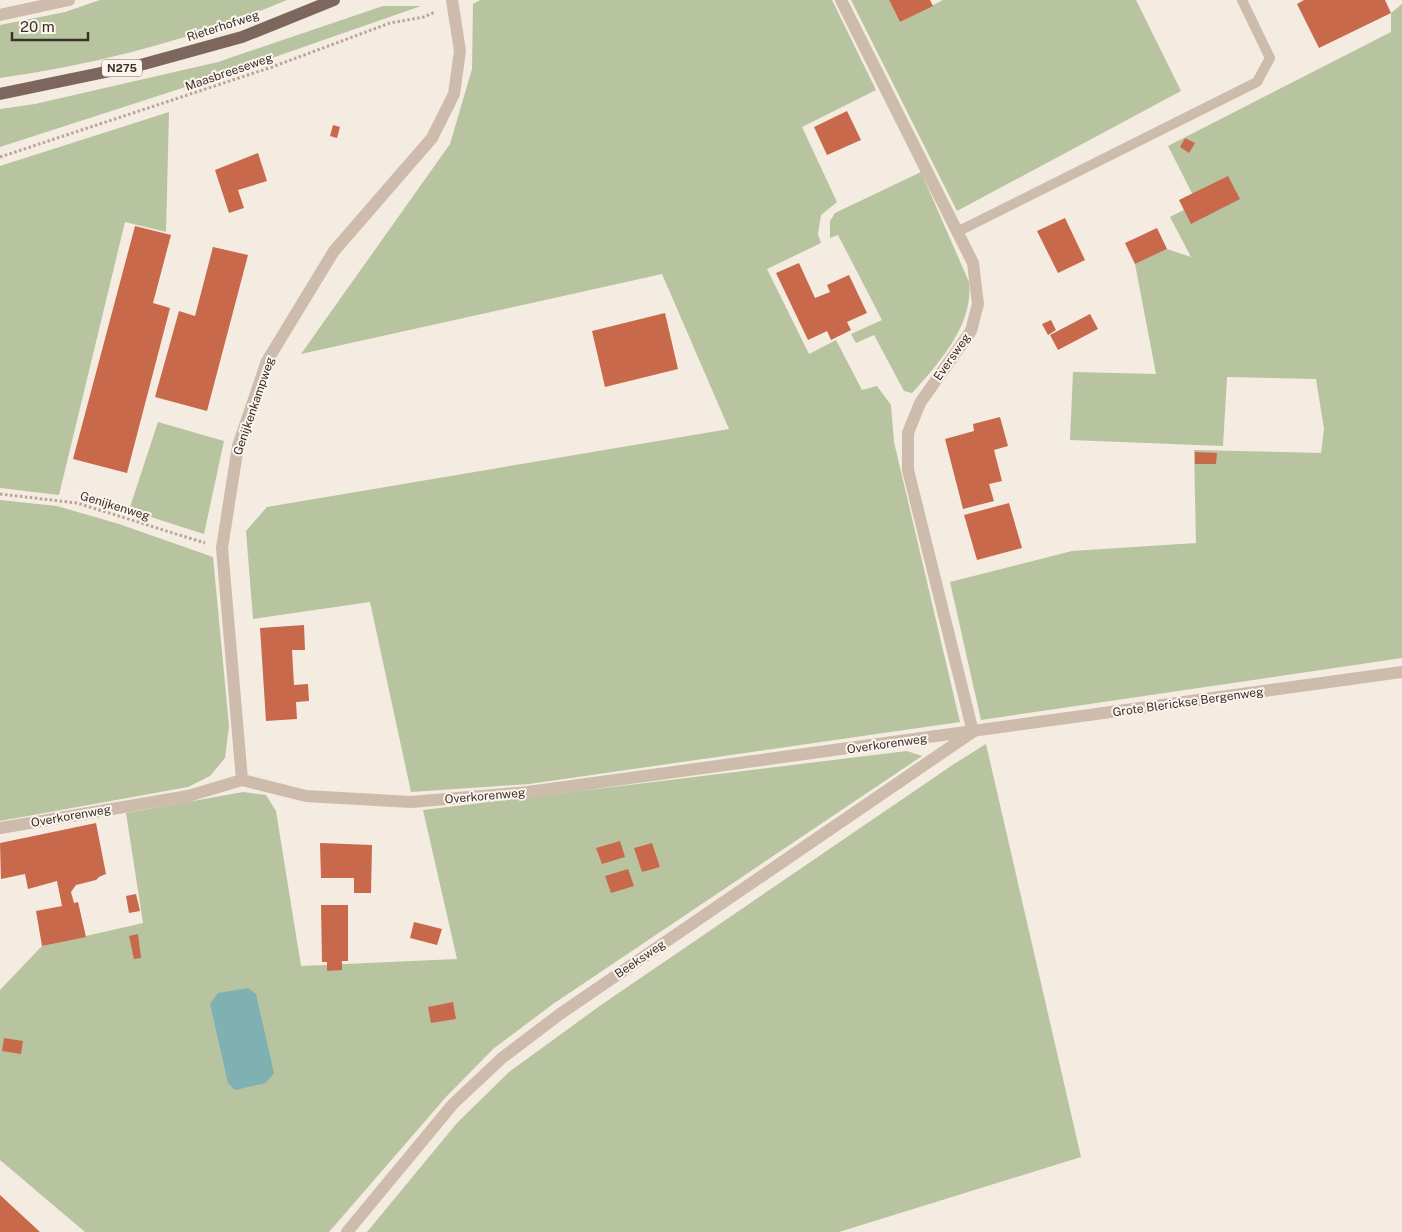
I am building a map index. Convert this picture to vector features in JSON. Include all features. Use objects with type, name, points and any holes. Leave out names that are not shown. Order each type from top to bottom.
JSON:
[{"type":"main road","name":"Rieterhofweg","points":[[0,94],[144,64],[242,36],[334,0]]},
{"type":"street","points":[[0,15],[69,0]]},
{"type":"street","name":"Eversweg","points":[[841,0],[973,263],[978,304],[970,331],[920,403],[908,433],[908,470],[974,732]]},
{"type":"street","name":"Genijkenkampweg","points":[[242,780],[222,548],[238,446],[267,361],[334,251],[432,138],[454,94],[460,51],[453,2]]},
{"type":"street","name":"Grote Blerickse Bergenweg","points":[[974,732],[1402,672]]},
{"type":"street","name":"Overkorenweg","points":[[0,828],[188,796],[242,780],[306,796],[411,802],[528,792],[974,732]]},
{"type":"street","name":"Beeksweg","points":[[347,1232],[453,1104],[502,1058],[560,1014],[974,732]]},
{"type":"lane","points":[[957,232],[1256,82],[1270,58],[1242,0]]},
{"type":"path","name":"Maasbreeseweg","points":[[0,157],[272,67],[390,23],[424,17],[453,2]]},
{"type":"path","name":"Genijkenweg","points":[[0,494],[77,503],[222,548]]},
{"type":"green space","points":[[100,0],[287,0],[218,26],[146,48],[73,65],[0,78],[0,25],[65,12]]},
{"type":"green space","points":[[480,0],[832,0],[876,90],[802,127],[837,202],[821,215],[818,234],[821,243],[767,269],[809,354],[836,340],[862,390],[877,386],[891,405],[894,442],[960,722],[529,784],[411,792],[370,602],[253,619],[246,531],[267,507],[729,429],[662,274],[301,354],[450,144],[472,69],[473,4]]},
{"type":"green space","points":[[851,0],[889,0],[900,22],[943,0],[1136,0],[1181,91],[957,211]]},
{"type":"green space","points":[[1402,4],[1402,658],[981,720],[950,582],[1072,551],[1196,543],[1194,450],[1321,453],[1324,429],[1316,379],[1227,377],[1223,446],[1070,440],[1073,372],[1156,374],[1135,264],[1167,249],[1191,257],[1170,217],[1197,203],[1168,146],[1391,32],[1391,13]]},
{"type":"green space","points":[[383,6],[421,6],[235,71],[0,147],[0,109],[35,104],[218,62]]},
{"type":"green space","points":[[169,112],[166,232],[125,222],[59,495],[0,488],[0,166]]},
{"type":"green space","points":[[921,172],[969,282],[969,298],[966,313],[952,343],[912,393],[904,391],[874,335],[856,343],[851,334],[882,320],[838,235],[830,238],[830,221],[835,213]]},
{"type":"green space","points":[[158,422],[224,441],[204,534],[129,510]]},
{"type":"green space","points":[[0,500],[57,506],[119,524],[213,557],[229,726],[225,758],[210,776],[188,787],[0,821]]},
{"type":"green space","points":[[986,744],[1081,1157],[839,1232],[367,1232],[457,1123],[509,1072],[601,1005]]},
{"type":"green space","points":[[907,751],[922,756],[553,1004],[493,1049],[446,1097],[329,1232],[85,1232],[0,1160],[0,990],[42,946],[143,923],[126,813],[243,792],[266,795],[276,811],[301,966],[457,959],[423,810]]},
{"type":"water","points":[[248,988],[256,994],[274,1073],[266,1083],[235,1090],[228,1083],[210,1004],[218,993]]},
{"type":"building","points":[[889,0],[930,0],[933,6],[900,22]]},
{"type":"building","points":[[1304,0],[1385,0],[1391,13],[1319,48],[1297,4]]},
{"type":"building","points":[[847,111],[861,140],[827,155],[814,127]]},
{"type":"building","points":[[333,125],[340,127],[337,138],[330,136]]},
{"type":"building","points":[[1185,138],[1195,143],[1189,153],[1180,147]]},
{"type":"building","points":[[258,153],[267,181],[238,190],[244,208],[229,213],[215,170]]},
{"type":"building","points":[[1228,176],[1240,199],[1191,224],[1179,200]]},
{"type":"building","points":[[1065,218],[1085,260],[1058,273],[1037,231]]},
{"type":"building","points":[[135,226],[171,235],[153,303],[170,308],[127,473],[73,459]]},
{"type":"building","points":[[1157,228],[1167,249],[1135,264],[1125,243]]},
{"type":"building","points":[[213,247],[248,255],[207,411],[155,397],[179,311],[195,316]]},
{"type":"building","points":[[799,263],[815,298],[830,292],[827,285],[849,275],[867,313],[847,322],[851,330],[831,340],[827,331],[808,340],[776,273]]},
{"type":"building","points":[[665,313],[678,369],[605,387],[592,331]]},
{"type":"building","points":[[1090,314],[1098,329],[1058,350],[1050,335]]},
{"type":"building","points":[[1051,320],[1056,330],[1048,335],[1042,324]]},
{"type":"building","points":[[1000,417],[1008,446],[994,450],[1002,481],[989,484],[994,501],[963,509],[945,439],[974,431],[973,424]]},
{"type":"building","points":[[1195,452],[1217,453],[1216,464],[1195,464]]},
{"type":"building","points":[[1009,503],[1022,548],[977,560],[964,515]]},
{"type":"building","points":[[304,625],[305,650],[292,650],[294,685],[308,684],[309,701],[296,702],[297,719],[266,721],[260,628]]},
{"type":"building","points":[[96,823],[106,874],[96,880],[76,885],[71,892],[74,903],[78,902],[86,937],[42,946],[36,911],[62,906],[57,881],[28,889],[25,874],[1,879],[0,843]]},
{"type":"building","points":[[620,841],[625,857],[602,864],[596,848]]},
{"type":"building","points":[[320,843],[372,845],[371,893],[354,893],[354,878],[321,878]]},
{"type":"building","points":[[652,843],[660,867],[642,872],[634,848]]},
{"type":"building","points":[[628,869],[634,886],[611,893],[605,876]]},
{"type":"building","points":[[136,894],[140,911],[129,913],[126,896]]},
{"type":"building","points":[[321,905],[348,905],[348,961],[342,961],[342,970],[327,971],[327,962],[322,962]]},
{"type":"building","points":[[414,922],[442,929],[437,945],[410,938]]},
{"type":"building","points":[[138,934],[141,958],[134,959],[129,936]]},
{"type":"building","points":[[453,1002],[456,1019],[431,1023],[428,1007]]},
{"type":"building","points":[[4,1038],[23,1041],[21,1054],[2,1051]]},
{"type":"building","points":[[0,1195],[40,1232],[0,1232]]}]
